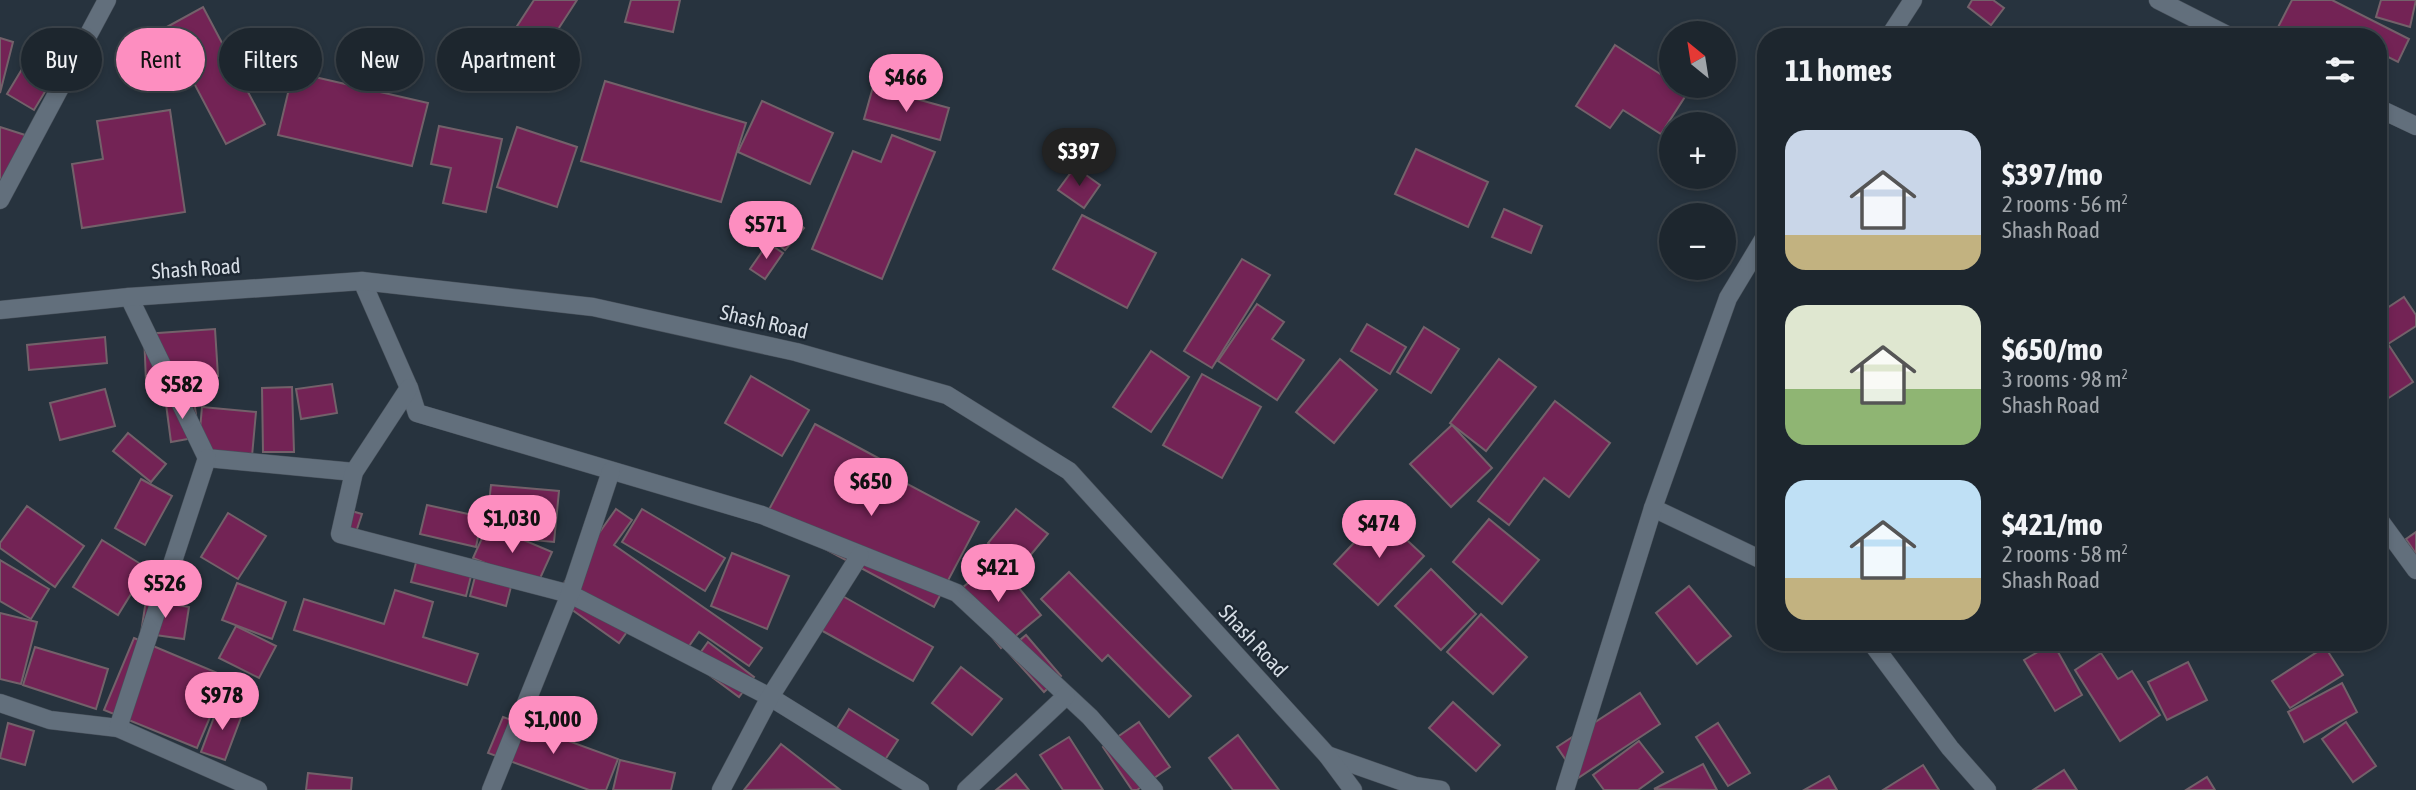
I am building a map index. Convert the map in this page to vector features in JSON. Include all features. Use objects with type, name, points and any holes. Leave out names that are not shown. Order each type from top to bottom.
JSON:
[{"type":"street","points":[[0,200],[107,0]]},
{"type":"street","points":[[1895,28],[1913,0]]},
{"type":"street","points":[[2158,0],[2213,28]]},
{"type":"street","points":[[2387,112],[2416,126]]},
{"type":"street","points":[[1565,790],[1653,508],[1728,299],[1757,250]]},
{"type":"street","points":[[362,281],[409,388],[416,413],[762,515],[957,593],[1090,718],[1154,790]]},
{"type":"street","name":"Shash Road","points":[[0,310],[129,297],[362,281],[593,307],[796,352],[947,395],[1069,471],[1328,755],[1353,790]]},
{"type":"street","points":[[118,728],[207,458],[129,297]]},
{"type":"street","points":[[409,388],[354,472],[340,534],[570,594],[770,697],[920,790]]},
{"type":"street","points":[[207,458],[354,472]]},
{"type":"street","points":[[491,790],[570,594],[611,471]]},
{"type":"street","points":[[1653,508],[1757,558]]},
{"type":"street","points":[[2387,530],[2416,569]]},
{"type":"street","points":[[721,790],[770,697],[860,555]]},
{"type":"street","points":[[1878,651],[1950,748],[1987,790]]},
{"type":"street","points":[[966,790],[1066,696]]},
{"type":"street","points":[[0,703],[50,720],[118,728],[258,790]]},
{"type":"street","points":[[1328,755],[1415,786],[1441,790]]},
{"type":"building","points":[[534,0],[577,0],[559,28],[516,28]]},
{"type":"building","points":[[631,0],[680,0],[673,32],[625,22]]},
{"type":"building","points":[[1972,0],[1993,0],[2004,8],[1991,25],[1968,7]]},
{"type":"building","points":[[2292,0],[2332,0],[2409,39],[2398,62],[2387,56],[2387,28],[2278,28]]},
{"type":"building","points":[[2381,0],[2416,0],[2410,27],[2376,17]]},
{"type":"building","points":[[203,7],[219,37],[219,91],[248,91],[265,124],[226,144],[198,91],[205,91],[205,28],[165,28]]},
{"type":"building","points":[[0,38],[13,42],[0,93]]},
{"type":"building","points":[[1615,45],[1659,73],[1659,98],[1684,98],[1675,112],[1659,112],[1659,133],[1623,110],[1610,128],[1576,106]]},
{"type":"building","points":[[21,71],[21,91],[45,91],[34,110],[7,94]]},
{"type":"building","points":[[322,79],[336,82],[336,91],[376,91],[428,103],[412,166],[278,135],[288,91],[322,91]]},
{"type":"building","points":[[605,81],[746,123],[721,202],[581,161]]},
{"type":"building","points":[[873,87],[949,108],[940,140],[864,119]]},
{"type":"building","points":[[762,101],[833,133],[810,184],[738,152]]},
{"type":"building","points":[[170,110],[185,212],[82,228],[72,164],[103,159],[97,121]]},
{"type":"building","points":[[439,126],[502,139],[486,212],[443,203],[451,168],[431,164]]},
{"type":"building","points":[[0,127],[25,135],[4,200],[0,199]]},
{"type":"building","points":[[517,127],[577,147],[557,207],[497,187]]},
{"type":"building","points":[[892,135],[935,152],[882,279],[812,249],[853,151],[881,162]]},
{"type":"building","points":[[1416,149],[1488,182],[1468,227],[1395,194]]},
{"type":"building","points":[[1075,167],[1100,185],[1084,208],[1058,190]]},
{"type":"building","points":[[1504,209],[1542,226],[1531,253],[1492,237]]},
{"type":"building","points":[[785,210],[804,228],[785,250],[765,233]]},
{"type":"building","points":[[1082,215],[1156,253],[1127,308],[1053,269]]},
{"type":"building","points":[[768,243],[783,253],[765,279],[750,269]]},
{"type":"building","points":[[1242,259],[1270,275],[1212,368],[1184,351]]},
{"type":"building","points":[[2404,297],[2416,315],[2416,326],[2388,344],[2413,382],[2387,399],[2387,308]]},
{"type":"building","points":[[1257,304],[1284,322],[1272,339],[1304,360],[1277,400],[1218,361]]},
{"type":"building","points":[[1367,324],[1406,347],[1390,374],[1351,351]]},
{"type":"building","points":[[1424,327],[1459,349],[1431,393],[1397,372]]},
{"type":"building","points":[[215,329],[218,376],[146,381],[144,334]]},
{"type":"building","points":[[105,337],[107,363],[29,370],[27,345]]},
{"type":"building","points":[[1151,351],[1189,377],[1151,432],[1113,407]]},
{"type":"building","points":[[1340,359],[1377,390],[1334,443],[1296,412]]},
{"type":"building","points":[[1499,359],[1536,387],[1486,451],[1450,423]]},
{"type":"building","points":[[1202,374],[1261,407],[1222,478],[1163,445]]},
{"type":"building","points":[[751,376],[809,410],[782,456],[725,423]]},
{"type":"building","points":[[332,384],[337,413],[301,419],[296,389]]},
{"type":"building","points":[[292,387],[294,452],[263,452],[262,388]]},
{"type":"building","points":[[105,389],[115,426],[60,440],[50,403]]},
{"type":"building","points":[[194,400],[199,437],[171,442],[166,404]]},
{"type":"building","points":[[1555,401],[1610,443],[1569,497],[1544,478],[1509,525],[1478,501]]},
{"type":"building","points":[[202,407],[256,412],[252,456],[198,452]]},
{"type":"building","points":[[815,424],[880,459],[870,476],[895,489],[900,480],[979,522],[934,607],[765,517]]},
{"type":"building","points":[[1452,425],[1492,468],[1451,507],[1410,464]]},
{"type":"building","points":[[128,433],[166,464],[151,482],[113,451]]},
{"type":"building","points":[[141,479],[172,496],[145,545],[115,528]]},
{"type":"building","points":[[491,485],[559,491],[554,542],[523,539],[525,526],[487,522]]},
{"type":"building","points":[[427,505],[482,517],[476,547],[420,534]]},
{"type":"building","points":[[27,506],[84,546],[55,587],[0,548],[0,543]]},
{"type":"building","points":[[341,508],[362,514],[353,541]]},
{"type":"building","points":[[616,509],[632,520],[614,545],[762,648],[749,666],[699,632],[682,656],[634,622],[619,643],[554,597]]},
{"type":"building","points":[[642,509],[725,558],[705,591],[622,542]]},
{"type":"building","points":[[1016,509],[1048,534],[1019,569],[988,543]]},
{"type":"building","points":[[228,513],[266,536],[238,579],[201,557]]},
{"type":"building","points":[[1380,515],[1424,556],[1378,605],[1334,564]]},
{"type":"building","points":[[1489,519],[1539,560],[1502,604],[1453,562]]},
{"type":"building","points":[[488,525],[552,552],[537,585],[473,558]]},
{"type":"building","points":[[2416,532],[2416,554],[2406,539]]},
{"type":"building","points":[[102,540],[147,568],[118,615],[73,587]]},
{"type":"building","points":[[732,553],[789,576],[767,629],[711,606]]},
{"type":"building","points":[[418,555],[473,568],[466,596],[411,582]]},
{"type":"building","points":[[0,560],[49,589],[31,619],[0,601]]},
{"type":"building","points":[[996,560],[1041,615],[1001,648],[956,593]]},
{"type":"building","points":[[477,569],[513,579],[506,606],[470,596]]},
{"type":"building","points":[[1431,569],[1476,614],[1441,650],[1395,606]]},
{"type":"building","points":[[1069,572],[1191,696],[1169,717],[1108,655],[1102,661],[1041,599]]},
{"type":"building","points":[[237,583],[286,602],[272,639],[222,620]]},
{"type":"building","points":[[1689,586],[1731,636],[1697,664],[1656,613]]},
{"type":"building","points":[[395,590],[433,602],[423,637],[478,654],[467,685],[294,630],[304,599],[384,624]]},
{"type":"building","points":[[839,594],[933,647],[913,681],[819,629]]},
{"type":"building","points":[[146,600],[189,607],[184,639],[141,633]]},
{"type":"building","points":[[0,613],[37,622],[21,684],[0,679]]},
{"type":"building","points":[[1481,614],[1527,657],[1493,694],[1447,652]]},
{"type":"building","points":[[236,626],[276,646],[259,678],[219,658]]},
{"type":"building","points":[[1026,635],[1061,676],[1044,692],[1007,651]]},
{"type":"building","points":[[134,638],[227,677],[197,748],[104,710]]},
{"type":"building","points":[[708,642],[754,677],[739,697],[693,663]]},
{"type":"building","points":[[35,647],[108,669],[96,709],[23,685]]},
{"type":"building","points":[[2039,651],[2057,651],[2082,695],[2055,711],[2024,660]]},
{"type":"building","points":[[2319,651],[2328,651],[2343,675],[2290,708],[2272,681]]},
{"type":"building","points":[[2101,653],[2118,679],[2132,671],[2160,715],[2120,741],[2075,670]]},
{"type":"building","points":[[2188,662],[2207,700],[2167,720],[2148,682]]},
{"type":"building","points":[[961,667],[1002,699],[972,735],[932,703]]},
{"type":"building","points":[[2342,683],[2357,712],[2304,742],[2288,712]]},
{"type":"building","points":[[1640,693],[1660,724],[1578,778],[1557,747]]},
{"type":"building","points":[[1453,702],[1500,745],[1476,771],[1429,728]]},
{"type":"building","points":[[219,704],[243,712],[225,760],[201,752]]},
{"type":"building","points":[[849,709],[898,740],[877,772],[829,741]]},
{"type":"building","points":[[503,717],[618,759],[606,790],[589,790],[488,753]]},
{"type":"building","points":[[1139,722],[1170,767],[1137,790],[1132,790],[1103,747]]},
{"type":"building","points":[[2346,722],[2376,766],[2353,782],[2322,739]]},
{"type":"building","points":[[8,723],[34,731],[25,765],[0,758]]},
{"type":"building","points":[[1718,723],[1750,773],[1728,786],[1696,737]]},
{"type":"building","points":[[1238,735],[1279,790],[1233,790],[1209,758]]},
{"type":"building","points":[[1069,737],[1103,790],[1063,790],[1040,755]]},
{"type":"building","points":[[1639,741],[1663,772],[1638,790],[1604,790],[1593,775]]},
{"type":"building","points":[[781,744],[839,789],[744,790]]},
{"type":"building","points":[[620,760],[675,773],[671,790],[613,790]]},
{"type":"building","points":[[1703,764],[1717,790],[1654,789]]},
{"type":"building","points":[[1923,765],[1939,790],[1883,790]]},
{"type":"building","points":[[2064,770],[2077,790],[2033,790]]},
{"type":"building","points":[[308,773],[352,778],[351,790],[306,790]]},
{"type":"building","points":[[1016,774],[1029,790],[996,790]]},
{"type":"building","points":[[1829,776],[1837,790],[1804,790]]},
{"type":"building","points":[[2207,777],[2215,790],[2186,790]]}]
